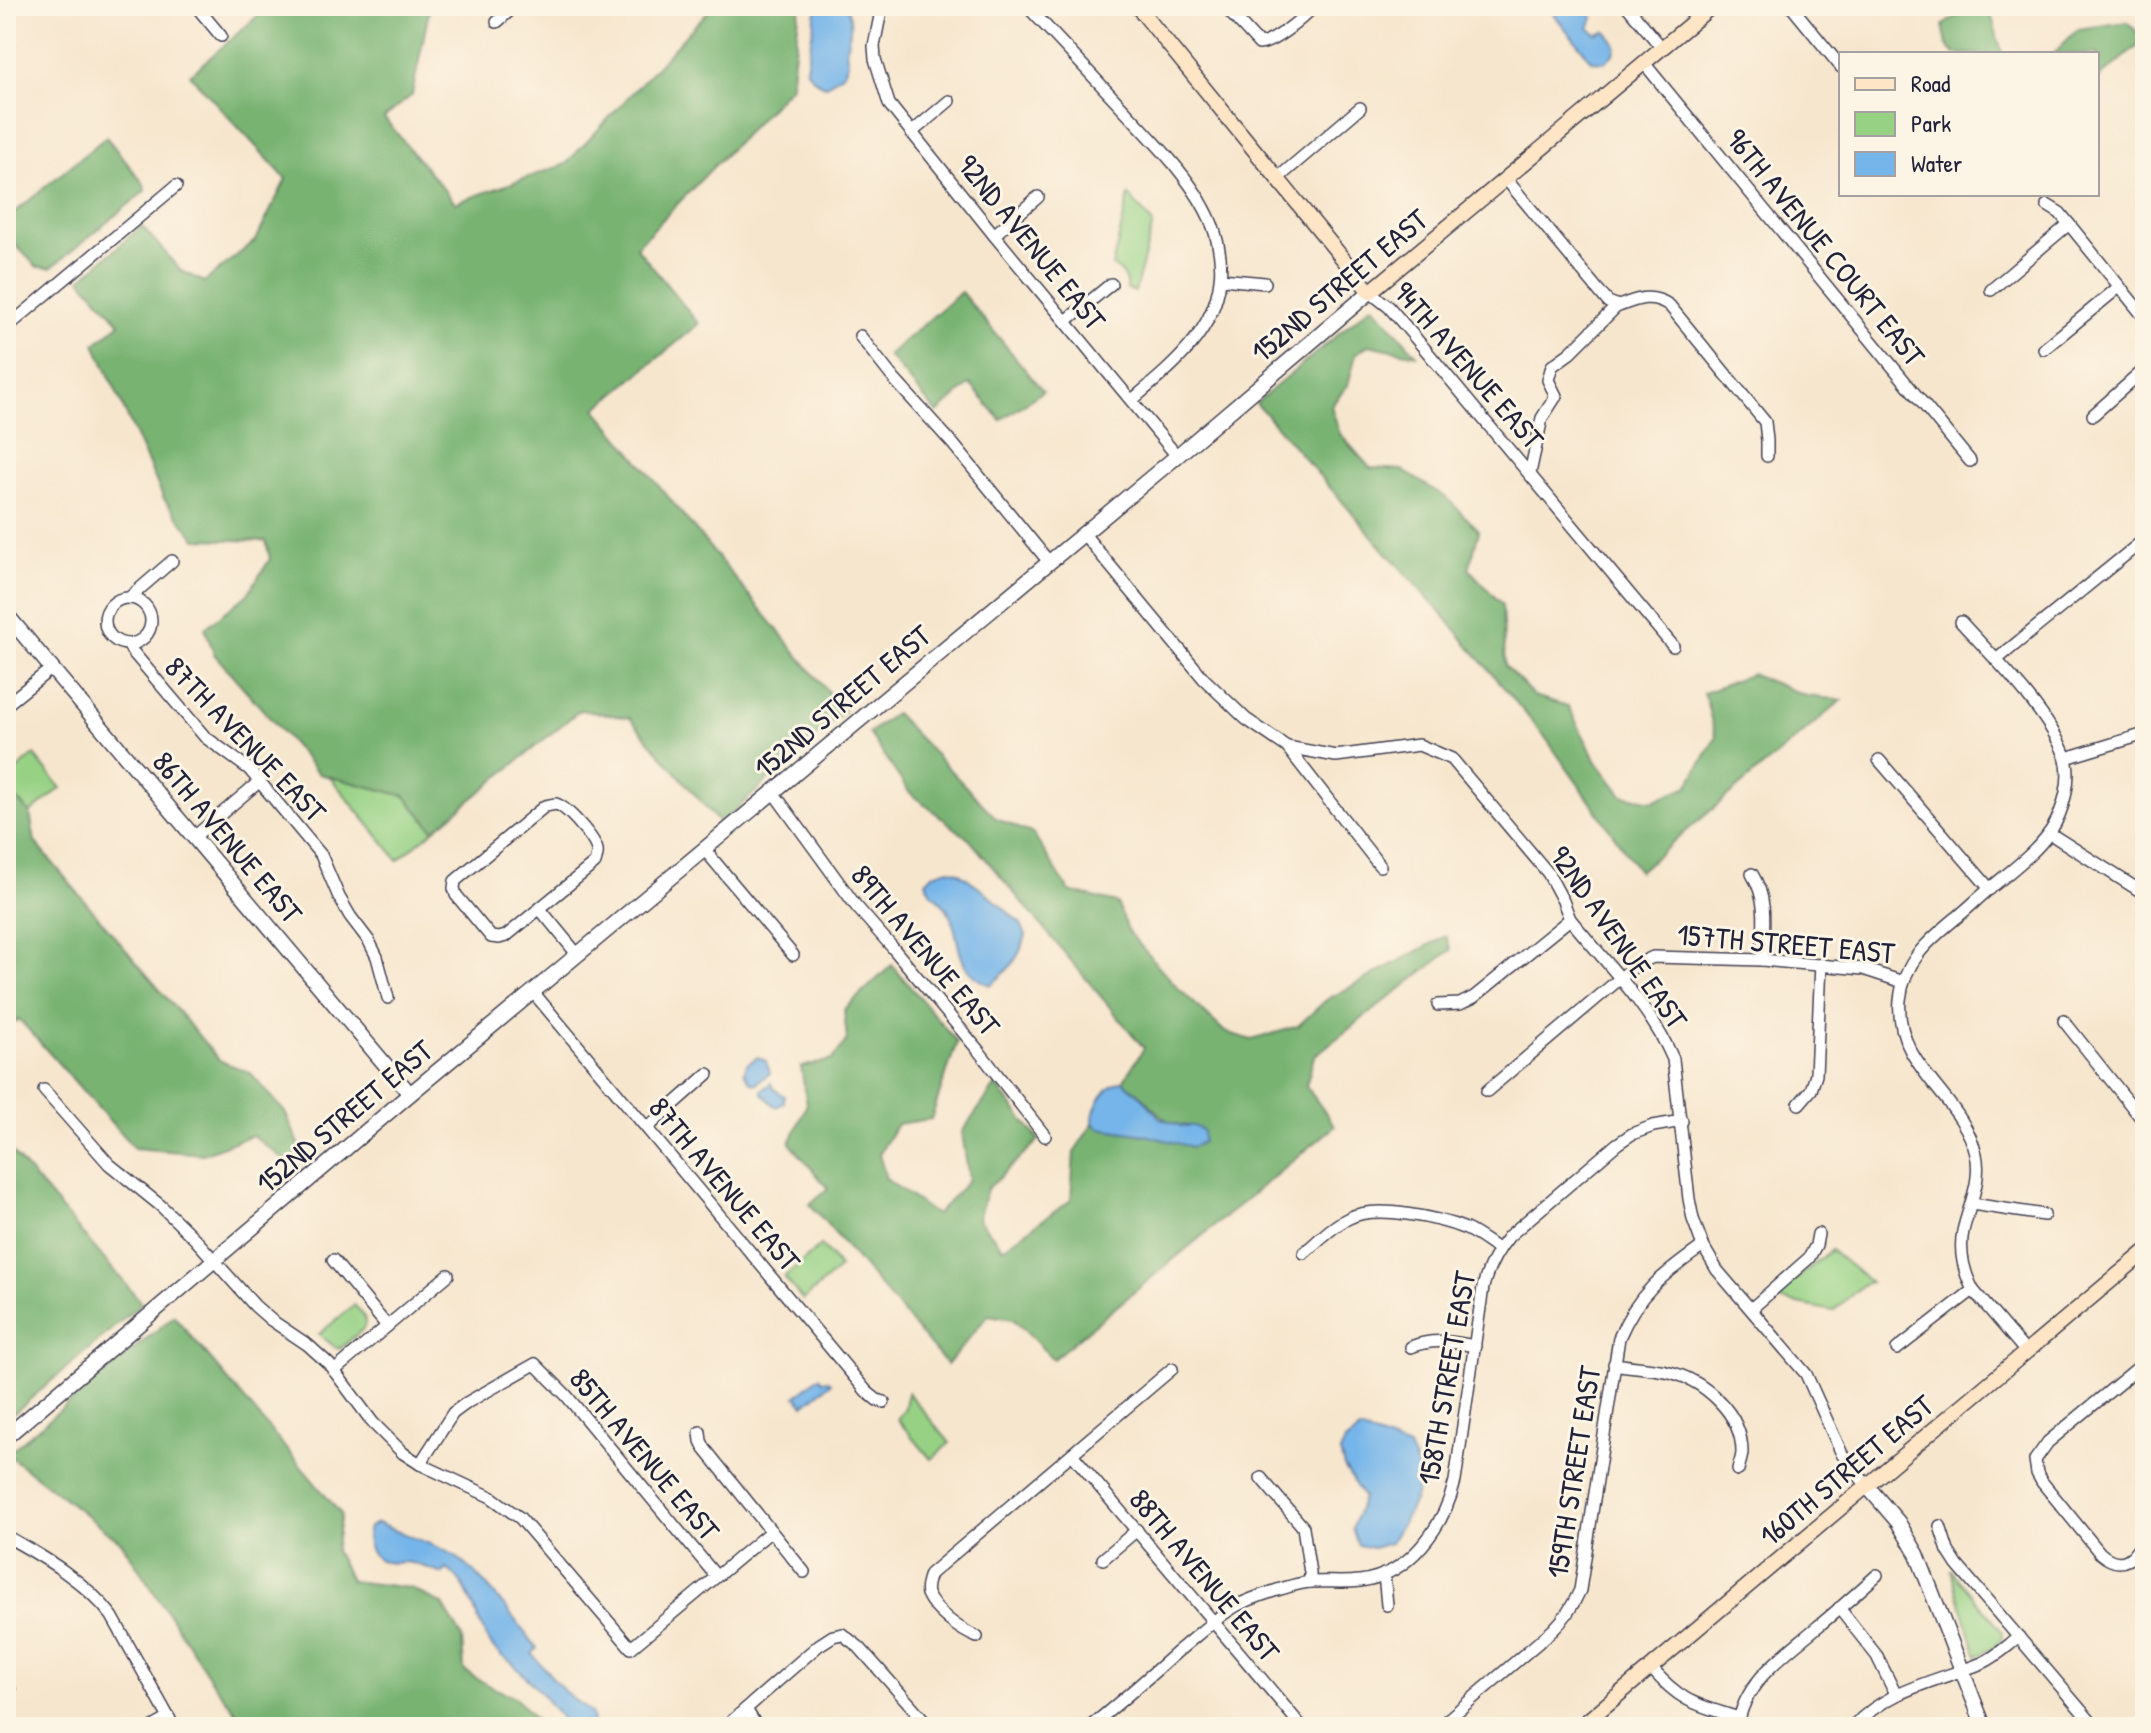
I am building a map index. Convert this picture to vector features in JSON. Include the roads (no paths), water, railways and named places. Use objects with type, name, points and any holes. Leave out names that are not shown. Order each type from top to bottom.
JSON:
[{"type":"main road","name":"94TH AVENUE EAST","points":[[1137,6],[1370,292]]},
{"type":"main road","name":"152ND STREET EAST","points":[[1370,292],[1712,6]]},
{"type":"main road","name":"160TH STREET EAST","points":[[1580,1727],[2145,1252]]},
{"type":"street","points":[[196,6],[221,36]]},
{"type":"street","points":[[497,22],[515,6]]},
{"type":"street","name":"92ND AVENUE EAST","points":[[882,6],[874,46],[889,104],[1177,456]]},
{"type":"street","points":[[1027,6],[1174,163],[1206,209],[1217,241],[1221,279],[1212,308],[1191,346],[1132,400]]},
{"type":"street","points":[[1224,6],[1259,44],[1265,44],[1284,31],[1314,6]]},
{"type":"street","points":[[1627,6],[1662,48]]},
{"type":"street","points":[[1791,6],[1839,65]]},
{"type":"street","name":"96TH AVENUE COURT EAST","points":[[1644,63],[1970,461]]},
{"type":"street","points":[[911,133],[949,101]]},
{"type":"street","points":[[1278,178],[1360,108]]},
{"type":"street","points":[[1506,179],[1608,302],[1617,306]]},
{"type":"street","points":[[6,328],[176,186]]},
{"type":"street","points":[[994,235],[1038,197]]},
{"type":"street","points":[[2047,205],[2060,213],[2145,318]]},
{"type":"street","points":[[1991,290],[2069,224]]},
{"type":"street","points":[[1221,279],[1265,283]]},
{"type":"street","points":[[1066,321],[1111,284]]},
{"type":"street","points":[[2044,349],[2119,287]]},
{"type":"street","name":"152ND STREET EAST","points":[[6,1437],[410,1094],[1370,292]]},
{"type":"street","name":"94TH AVENUE EAST","points":[[1370,292],[1389,307],[1673,646]]},
{"type":"street","points":[[1530,473],[1542,418],[1556,396],[1548,380],[1552,366],[1570,353],[1617,306],[1647,297],[1669,305],[1765,422],[1767,456]]},
{"type":"street","points":[[860,336],[1049,562]]},
{"type":"street","points":[[2093,415],[2145,369]]},
{"type":"street","points":[[1083,533],[1204,679],[1246,719],[1287,747],[1380,866]]},
{"type":"street","points":[[1996,660],[2145,539]]},
{"type":"street","name":"87TH AVENUE EAST","points":[[129,598],[143,603],[151,624],[144,637],[128,644],[110,636],[105,622],[109,608],[115,602],[129,598],[172,561]]},
{"type":"street","name":"86TH AVENUE EAST","points":[[6,614],[410,1094]]},
{"type":"street","points":[[1961,622],[2041,714],[2066,758],[2145,734]]},
{"type":"street","name":"87TH AVENUE EAST","points":[[128,644],[205,737],[260,781],[321,855],[339,897],[377,957],[388,998]]},
{"type":"street","points":[[6,705],[52,668]]},
{"type":"street","name":"92ND AVENUE EAST","points":[[1287,747],[1336,756],[1419,745],[1452,759],[1548,873],[1570,919],[1646,1011],[1667,1044],[1676,1075],[1693,1219],[1703,1246],[1717,1270],[1806,1374],[1842,1454],[1867,1486]]},
{"type":"street","name":"157TH STREET EAST","points":[[1487,1091],[1636,965],[1653,957],[1821,964],[1863,969],[1903,982],[1910,965],[1928,941],[2024,860],[2049,833],[2063,801],[2067,780],[2066,758]]},
{"type":"street","points":[[1879,760],[1990,889]]},
{"type":"street","points":[[194,837],[260,781]]},
{"type":"street","name":"89TH AVENUE EAST","points":[[773,792],[856,906],[970,1040],[1045,1136]]},
{"type":"street","points":[[556,804],[565,807],[596,846],[597,859],[540,909],[506,936],[491,937],[456,895],[454,884],[545,806],[556,804]]},
{"type":"street","points":[[2049,833],[2145,894]]},
{"type":"street","points":[[704,849],[793,955]]},
{"type":"street","points":[[1752,874],[1762,893],[1764,908],[1762,960]]},
{"type":"street","points":[[540,909],[577,954]]},
{"type":"street","points":[[1438,1005],[1460,1004],[1474,997],[1570,919]]},
{"type":"street","points":[[1799,1104],[1811,1090],[1816,1075],[1821,964]]},
{"type":"street","points":[[1903,982],[1899,1015],[1902,1034],[1912,1055],[1970,1133],[1978,1162],[1972,1204],[1963,1231],[1965,1269],[1973,1290],[2026,1352]]},
{"type":"street","name":"87TH AVENUE EAST","points":[[533,992],[867,1392],[884,1402]]},
{"type":"street","points":[[2064,1021],[2145,1123]]},
{"type":"street","points":[[647,1128],[708,1074]]},
{"type":"street","points":[[44,1090],[109,1164],[161,1206],[216,1261],[255,1306],[308,1345],[334,1371],[373,1423],[403,1453],[476,1489],[520,1518],[631,1648],[771,1531]]},
{"type":"street","name":"158TH STREET EAST","points":[[1090,1727],[1236,1606],[1310,1582],[1363,1581],[1400,1565],[1420,1548],[1451,1497],[1487,1270],[1498,1249],[1509,1236],[1617,1144],[1640,1129],[1682,1121]]},
{"type":"street","points":[[1972,1204],[2044,1215]]},
{"type":"street","points":[[1304,1253],[1350,1217],[1364,1212],[1386,1211],[1463,1228],[1476,1233],[1498,1249]]},
{"type":"street","points":[[1751,1309],[1809,1258],[1818,1234]]},
{"type":"street","name":"159TH STREET EAST","points":[[1439,1727],[1553,1630],[1572,1608],[1580,1590],[1614,1364],[1622,1330],[1644,1294],[1703,1246]]},
{"type":"street","points":[[333,1260],[387,1326]]},
{"type":"street","points":[[334,1371],[448,1275]]},
{"type":"street","points":[[1897,1349],[1973,1290]]},
{"type":"street","points":[[1411,1347],[1441,1340],[1475,1346]]},
{"type":"street","points":[[2145,1362],[2048,1442],[2035,1460],[2042,1482],[2107,1559],[2114,1562],[2130,1559],[2136,1554],[2145,1535]]},
{"type":"street","name":"85TH AVENUE EAST","points":[[420,1464],[453,1413],[535,1364],[566,1395],[716,1576]]},
{"type":"street","points":[[1614,1364],[1672,1373],[1707,1391],[1727,1412],[1740,1438],[1742,1453],[1738,1470]]},
{"type":"street","points":[[977,1637],[955,1626],[935,1604],[926,1588],[930,1574],[1172,1369]]},
{"type":"street","points":[[700,1432],[705,1449],[804,1572]]},
{"type":"street","name":"88TH AVENUE EAST","points":[[1072,1454],[1302,1727]]},
{"type":"street","points":[[1261,1478],[1303,1527],[1310,1582]]},
{"type":"street","points":[[1867,1486],[1907,1534],[1984,1727]]},
{"type":"street","points":[[1940,1526],[1948,1551],[1957,1565],[2091,1722]]},
{"type":"street","points":[[1103,1559],[1137,1530]]},
{"type":"street","points":[[6,1536],[39,1554],[88,1590],[112,1616],[171,1723],[153,1727]]},
{"type":"street","points":[[1384,1574],[1387,1605]]},
{"type":"street","points":[[1651,1668],[1686,1700],[1739,1722],[1750,1694],[1768,1669],[1877,1575]]},
{"type":"street","points":[[1839,1608],[1877,1656],[1896,1695]]},
{"type":"street","points":[[725,1727],[819,1645],[842,1634],[859,1647],[930,1727]]},
{"type":"street","points":[[1853,1727],[1868,1712],[1896,1695],[1992,1658],[2019,1637]]},
{"type":"street","points":[[746,1709],[757,1727]]},
{"type":"water","points":[[817,6],[846,6],[850,23],[846,48],[848,63],[844,72],[826,86],[814,79],[806,68]]},
{"type":"water","points":[[1547,6],[1589,6],[1593,18],[1589,28],[1596,34],[1606,31],[1616,45],[1614,54],[1604,62],[1592,61]]},
{"type":"water","points":[[949,869],[982,889],[1021,924],[1026,935],[1013,963],[990,985],[977,978],[963,962],[948,911],[927,886],[926,881],[933,874]]},
{"type":"water","points":[[758,1057],[766,1061],[770,1073],[755,1084],[744,1072],[747,1064]]},
{"type":"water","points":[[1123,1081],[1160,1118],[1203,1131],[1203,1142],[1192,1147],[1099,1128],[1093,1123],[1098,1103],[1106,1091]]},
{"type":"water","points":[[771,1083],[784,1096],[784,1103],[776,1107],[762,1093]]},
{"type":"water","points":[[819,1377],[831,1383],[804,1405],[796,1396]]},
{"type":"water","points":[[1360,1430],[1409,1448],[1419,1476],[1412,1506],[1390,1543],[1373,1548],[1358,1545],[1352,1529],[1363,1497],[1344,1467],[1340,1452],[1345,1442]]},
{"type":"water","points":[[377,1523],[444,1550],[475,1573],[537,1648],[532,1654],[564,1691],[591,1713],[592,1727],[567,1727],[536,1687],[493,1648],[462,1585],[447,1569],[442,1574],[416,1564],[389,1563],[376,1557],[367,1538],[369,1527]]}]
